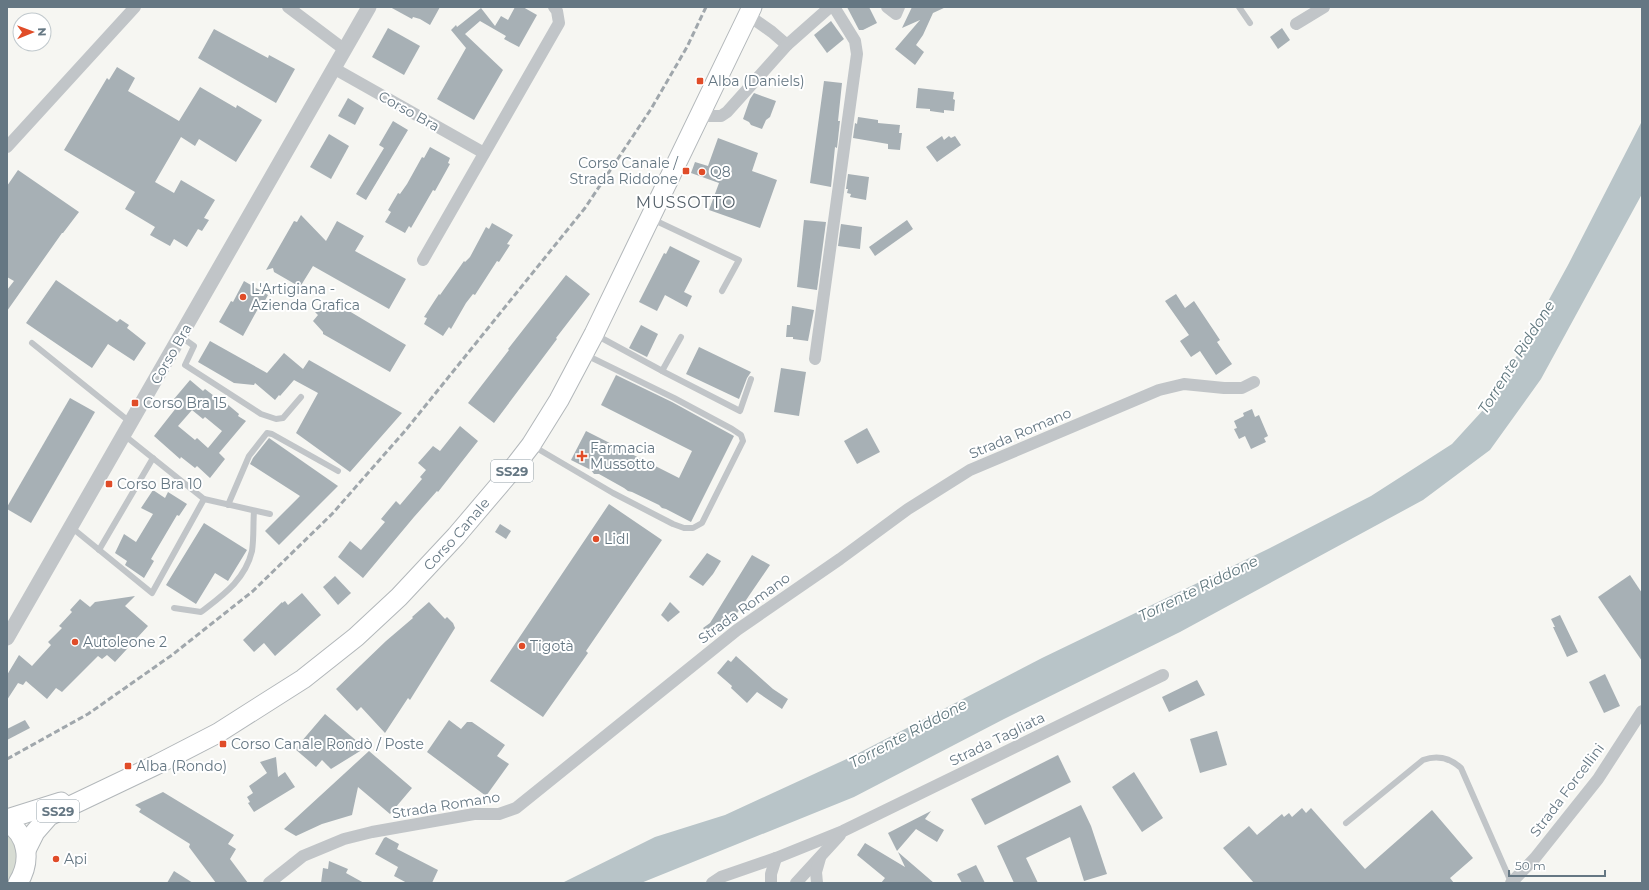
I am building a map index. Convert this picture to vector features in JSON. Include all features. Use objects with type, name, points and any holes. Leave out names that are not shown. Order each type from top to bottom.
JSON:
[{"type":"main road","name":"Corso Canale","points":[[26,850],[35,832],[49,816],[218,734],[303,679],[356,637],[399,597],[456,536],[531,445],[559,400],[584,354],[651,219],[698,116],[750,11]]},
{"type":"main road","name":"Corso Canale","points":[[7,819],[105,789]]},
{"type":"main road","name":"SS29","points":[[7,822],[19,832],[26,850],[26,869],[18,883]]},
{"type":"street","points":[[7,147],[135,7]]},
{"type":"street","points":[[288,7],[346,50]]},
{"type":"street","name":"Corso Bra","points":[[7,638],[370,7]]},
{"type":"street","points":[[423,260],[559,23],[557,11],[554,7]]},
{"type":"street","points":[[698,116],[721,116],[727,112],[787,45],[830,7]]},
{"type":"street","points":[[815,359],[857,54],[855,41],[834,7]]},
{"type":"street","points":[[888,7],[896,14],[899,7]]},
{"type":"street","points":[[1296,24],[1324,7]]},
{"type":"street","points":[[750,11],[787,45]]},
{"type":"street","name":"Corso Bra","points":[[334,69],[484,153]]},
{"type":"street","name":"Strada Romano","points":[[269,883],[303,856],[344,839],[372,832],[474,814],[499,814],[516,808],[737,630],[840,559],[908,509],[970,470],[1159,390],[1184,384],[1224,388],[1242,388],[1254,382]]},
{"type":"street","name":"Strada Tagliata","points":[[712,883],[721,877],[776,858],[843,831],[1163,674]]},
{"type":"street","name":"Strada Forcellini","points":[[1511,883],[1535,858],[1598,779],[1642,711]]},
{"type":"street","name":"Strada Tagliata","points":[[796,883],[820,854],[843,831]]},
{"type":"street","points":[[817,883],[816,872],[820,854]]},
{"type":"street","points":[[771,883],[771,874],[776,858]]},
{"type":"lane","points":[[1239,7],[1250,23]]},
{"type":"lane","points":[[651,219],[739,260],[722,291]]},
{"type":"lane","points":[[594,334],[740,411],[751,379]]},
{"type":"lane","points":[[180,336],[194,346],[185,365],[261,414],[276,419],[283,418],[300,397]]},
{"type":"lane","points":[[662,371],[681,337]]},
{"type":"lane","points":[[32,343],[128,429],[153,458],[204,499],[270,514]]},
{"type":"lane","points":[[531,445],[613,493],[673,524],[684,528],[693,528],[702,523],[743,441],[741,435],[674,398],[584,354]]},
{"type":"lane","points":[[228,505],[250,456],[267,433],[272,434],[338,471]]},
{"type":"lane","points":[[99,550],[153,458]]},
{"type":"lane","points":[[71,527],[152,593],[204,499]]},
{"type":"lane","points":[[174,608],[200,612],[229,590],[241,576],[248,564],[252,550],[254,510]]},
{"type":"lane","points":[[1346,823],[1423,760],[1437,757],[1450,760],[1461,768],[1511,883]]},
{"type":"shaded area","points":[[7,831],[15,843],[18,857],[16,871],[13,878],[8,883]]},
{"type":"water","name":"Torrente Riddone","points":[[1642,121],[1642,194],[1541,379],[1490,450],[1423,500],[1180,632],[1004,719],[854,797],[641,883],[562,883],[655,837],[725,815],[851,757],[1042,658],[1268,549],[1371,496],[1452,444],[1484,409],[1529,336],[1568,265]]},
{"type":"building","points":[[390,7],[440,7],[430,25],[420,19],[413,17],[412,19]]},
{"type":"building","points":[[515,7],[523,7],[537,15],[519,47],[504,39],[506,36],[480,21],[465,34],[503,70],[474,120],[437,99],[466,48],[451,30],[481,8],[495,26],[501,16],[508,20]]},
{"type":"building","points":[[847,7],[869,7],[877,23],[863,30],[859,30]]},
{"type":"building","points":[[912,7],[946,7],[933,13],[923,35],[916,45],[924,52],[915,65],[895,49],[920,20],[902,28]]},
{"type":"building","points":[[831,21],[844,39],[827,53],[814,35]]},
{"type":"building","points":[[388,28],[420,46],[404,75],[372,57]]},
{"type":"building","points":[[1282,28],[1290,40],[1278,49],[1270,37]]},
{"type":"building","points":[[214,29],[268,58],[269,55],[295,69],[276,103],[198,58]]},
{"type":"building","points":[[117,67],[135,78],[128,91],[179,121],[200,87],[236,108],[237,105],[262,120],[236,162],[199,139],[195,146],[181,137],[155,182],[174,193],[181,180],[215,200],[204,218],[209,220],[202,231],[198,229],[187,247],[174,239],[170,246],[150,235],[155,227],[125,209],[135,192],[64,150],[107,78],[109,80]]},
{"type":"building","points":[[824,81],[842,83],[838,121],[840,121],[837,148],[835,147],[831,187],[810,183]]},
{"type":"building","points":[[918,88],[954,92],[954,111],[944,110],[944,113],[930,111],[930,109],[916,108]]},
{"type":"building","points":[[754,93],[776,101],[770,117],[766,120],[762,129],[751,125],[743,119],[750,99]]},
{"type":"building","points":[[348,98],[364,108],[355,125],[338,116]]},
{"type":"building","points":[[858,117],[878,120],[878,123],[900,125],[899,133],[902,133],[900,150],[888,149],[888,144],[853,138],[855,123],[857,124]]},
{"type":"building","points":[[393,121],[408,130],[366,200],[356,194],[384,148],[379,145]]},
{"type":"building","points":[[329,134],[349,146],[331,179],[310,167]]},
{"type":"building","points":[[942,136],[944,140],[949,136],[951,138],[955,136],[961,145],[937,162],[926,147]]},
{"type":"building","points":[[718,138],[758,153],[752,171],[777,180],[760,228],[709,210],[719,183],[691,173],[695,162],[708,166]]},
{"type":"building","points":[[430,147],[450,158],[448,163],[450,164],[435,191],[433,190],[411,228],[409,226],[405,233],[385,222],[391,212],[388,210],[398,193],[400,194],[407,184],[422,157],[424,158]]},
{"type":"building","points":[[18,170],[79,212],[62,233],[7,311],[7,290],[14,281],[7,277],[7,186]]},
{"type":"building","points":[[848,174],[869,177],[866,200],[850,197],[851,194],[847,193],[848,189],[846,189]]},
{"type":"building","points":[[301,215],[326,241],[337,221],[364,236],[355,251],[406,279],[389,309],[313,266],[300,287],[274,272],[273,268],[266,270],[294,221],[297,222]]},
{"type":"building","points":[[804,220],[826,222],[817,290],[797,287]]},
{"type":"building","points":[[907,220],[913,229],[875,256],[869,247]]},
{"type":"building","points":[[492,223],[513,235],[507,244],[510,245],[499,262],[497,261],[475,295],[473,294],[466,303],[451,329],[449,327],[443,336],[424,324],[427,318],[424,317],[464,261],[465,262],[470,257],[486,227],[489,229]]},
{"type":"building","points":[[841,224],[862,227],[860,249],[838,246]]},
{"type":"building","points":[[670,246],[700,261],[684,292],[692,296],[687,307],[665,295],[657,311],[639,302],[664,253],[666,254]]},
{"type":"building","points":[[566,275],[590,294],[494,423],[468,403]]},
{"type":"building","points":[[56,280],[117,322],[120,319],[129,325],[127,328],[146,343],[134,361],[108,344],[92,368],[26,323]]},
{"type":"building","points":[[244,281],[268,295],[262,306],[260,305],[243,336],[219,322],[231,301],[233,302]]},
{"type":"building","points":[[1176,294],[1185,308],[1194,301],[1220,340],[1217,342],[1232,364],[1216,375],[1200,351],[1191,357],[1180,341],[1189,335],[1165,301]]},
{"type":"building","points":[[328,304],[339,305],[406,345],[390,372],[323,334],[323,332],[313,321],[318,315],[315,312],[319,306]]},
{"type":"building","points":[[792,306],[814,310],[808,341],[793,339],[793,337],[786,337],[787,325],[790,325]]},
{"type":"building","points":[[641,325],[658,334],[647,357],[629,348]]},
{"type":"building","points":[[210,341],[267,373],[284,353],[303,369],[309,360],[402,413],[350,472],[296,433],[318,393],[294,380],[275,400],[255,383],[254,385],[234,383],[198,362]]},
{"type":"building","points":[[699,347],[751,372],[747,378],[739,399],[686,374]]},
{"type":"building","points":[[781,368],[806,372],[799,416],[774,412]]},
{"type":"building","points":[[616,375],[672,402],[734,436],[691,522],[628,491],[599,474],[594,474],[591,470],[571,460],[586,431],[679,478],[692,451],[601,405]]},
{"type":"building","points":[[190,380],[203,391],[205,389],[218,399],[220,398],[239,414],[238,416],[246,421],[219,453],[225,459],[210,478],[197,466],[195,468],[181,457],[180,459],[154,436],[180,403],[174,399]],"holes":[[[192,410],[203,419],[205,417],[222,431],[208,448],[197,438],[195,440],[178,426]]]},
{"type":"building","points":[[70,398],[95,412],[31,523],[7,509],[7,507]]},
{"type":"building","points":[[1252,409],[1255,417],[1259,415],[1268,436],[1264,438],[1266,442],[1251,449],[1245,436],[1239,439],[1234,429],[1237,428],[1234,421],[1244,416],[1243,413]]},
{"type":"building","points":[[460,426],[478,441],[438,492],[437,491],[414,517],[363,578],[338,557],[350,541],[361,550],[385,522],[381,519],[396,501],[400,505],[422,479],[420,477],[426,470],[418,463],[433,446],[440,451]]},
{"type":"building","points":[[867,428],[880,452],[857,464],[844,441]]},
{"type":"building","points":[[269,438],[338,486],[279,545],[265,531],[300,496],[250,464]]},
{"type":"building","points":[[153,490],[165,498],[168,492],[187,504],[179,516],[177,515],[151,559],[154,561],[144,578],[125,565],[127,561],[115,553],[124,534],[136,542],[153,514],[141,508]]},
{"type":"building","points":[[609,504],[662,540],[586,651],[588,653],[543,717],[490,681]]},
{"type":"building","points":[[204,523],[247,550],[228,581],[215,573],[196,604],[166,585]]},
{"type":"building","points":[[500,524],[511,531],[506,539],[495,532]]},
{"type":"building","points":[[707,553],[721,561],[703,586],[689,577]]},
{"type":"building","points":[[752,555],[770,565],[729,625],[719,629],[709,636],[703,628],[710,623]]},
{"type":"building","points":[[1630,575],[1642,593],[1642,661],[1598,597]]},
{"type":"building","points":[[335,576],[351,593],[338,605],[323,587]]},
{"type":"building","points":[[302,593],[321,615],[275,656],[264,643],[254,652],[243,640],[282,602],[285,601],[288,605]]},
{"type":"building","points":[[135,596],[125,606],[148,626],[115,662],[107,655],[102,659],[98,656],[62,692],[56,688],[47,699],[26,681],[23,685],[18,683],[7,700],[7,675],[19,655],[32,666],[51,645],[48,642],[62,628],[59,626],[72,612],[70,610],[80,599],[90,607],[95,602]]},
{"type":"building","points":[[429,602],[445,619],[447,617],[453,623],[455,628],[410,700],[408,698],[385,733],[361,707],[357,711],[336,689]]},
{"type":"building","points":[[670,602],[680,612],[668,622],[661,615]]},
{"type":"building","points":[[1560,615],[1578,652],[1567,657],[1553,627],[1555,627],[1551,619]]},
{"type":"building","points":[[736,656],[773,689],[788,699],[782,709],[757,692],[747,703],[731,688],[732,686],[717,673],[728,660],[731,662]]},
{"type":"building","points":[[1605,674],[1620,706],[1604,713],[1589,682]]},
{"type":"building","points":[[1197,680],[1205,695],[1169,712],[1162,697]]},
{"type":"building","points":[[325,714],[365,748],[331,769],[322,760],[316,767],[295,749]]},
{"type":"building","points":[[25,720],[30,728],[7,740],[7,729]]},
{"type":"building","points":[[449,720],[461,729],[467,722],[472,722],[505,745],[497,756],[509,764],[486,796],[427,752]]},
{"type":"building","points":[[1217,731],[1227,765],[1200,773],[1190,739]]},
{"type":"building","points":[[369,751],[412,788],[390,814],[358,787],[352,815],[322,824],[296,836],[284,829]]},
{"type":"building","points":[[1058,755],[1071,782],[985,825],[971,799]]},
{"type":"building","points":[[276,757],[278,777],[285,772],[295,787],[254,812],[248,803],[250,802],[247,797],[253,793],[249,786],[267,773],[260,762]]},
{"type":"building","points":[[1134,772],[1163,818],[1142,832],[1112,787]]},
{"type":"building","points":[[163,792],[234,835],[228,844],[236,849],[230,859],[248,883],[216,883],[189,847],[190,844],[139,812],[141,809],[135,805]]},
{"type":"building","points":[[1081,805],[1091,826],[1107,874],[1084,881],[1070,837],[1026,858],[1038,883],[1014,883],[997,846]]},
{"type":"building","points":[[1302,808],[1306,813],[1311,808],[1365,869],[1432,810],[1473,858],[1450,878],[1454,883],[1254,883],[1223,848],[1249,826],[1257,835],[1282,814],[1284,817],[1289,813],[1292,817]]},
{"type":"building","points":[[931,811],[925,819],[944,830],[937,842],[916,829],[897,851],[888,833]]},
{"type":"building","points":[[386,837],[399,844],[397,849],[438,870],[432,883],[407,883],[394,876],[398,867],[375,854]]},
{"type":"building","points":[[865,843],[905,867],[898,852],[934,883],[881,883],[885,878],[857,855]]},
{"type":"building","points":[[329,861],[348,869],[346,873],[364,883],[321,883],[323,868],[328,869]]},
{"type":"building","points":[[976,865],[985,883],[962,883],[957,874]]},
{"type":"building","points":[[174,871],[193,883],[167,883]]},
{"type":"railway","points":[[7,759],[88,714],[172,655],[253,591],[332,514],[405,431],[585,208],[651,109],[687,47],[706,7]]},
{"type":"place","name":"Alba (Daniels)","points":[[700,81]]},
{"type":"place","name":"Corso Canale / Strada Riddone","points":[[686,171]]},
{"type":"place","name":"Q8","points":[[702,172]]},
{"type":"place","name":"L'Artigiana - Azienda Grafica","points":[[243,297]]},
{"type":"place","name":"Corso Bra 15","points":[[135,403]]},
{"type":"place","name":"Farmacia Mussotto","points":[[582,456]]},
{"type":"place","name":"Corso Bra 10","points":[[109,484]]},
{"type":"place","name":"Lidl","points":[[596,539]]},
{"type":"place","name":"Autoleone 2","points":[[75,642]]},
{"type":"place","name":"Tigotà","points":[[522,646]]},
{"type":"place","name":"Corso Canale Rondò / Poste","points":[[223,744]]},
{"type":"place","name":"Alba (Rondo)","points":[[128,766]]},
{"type":"place","name":"Api","points":[[56,859]]},
{"type":"district","name":"MUSSOTTO","points":[[686,202]]}]
